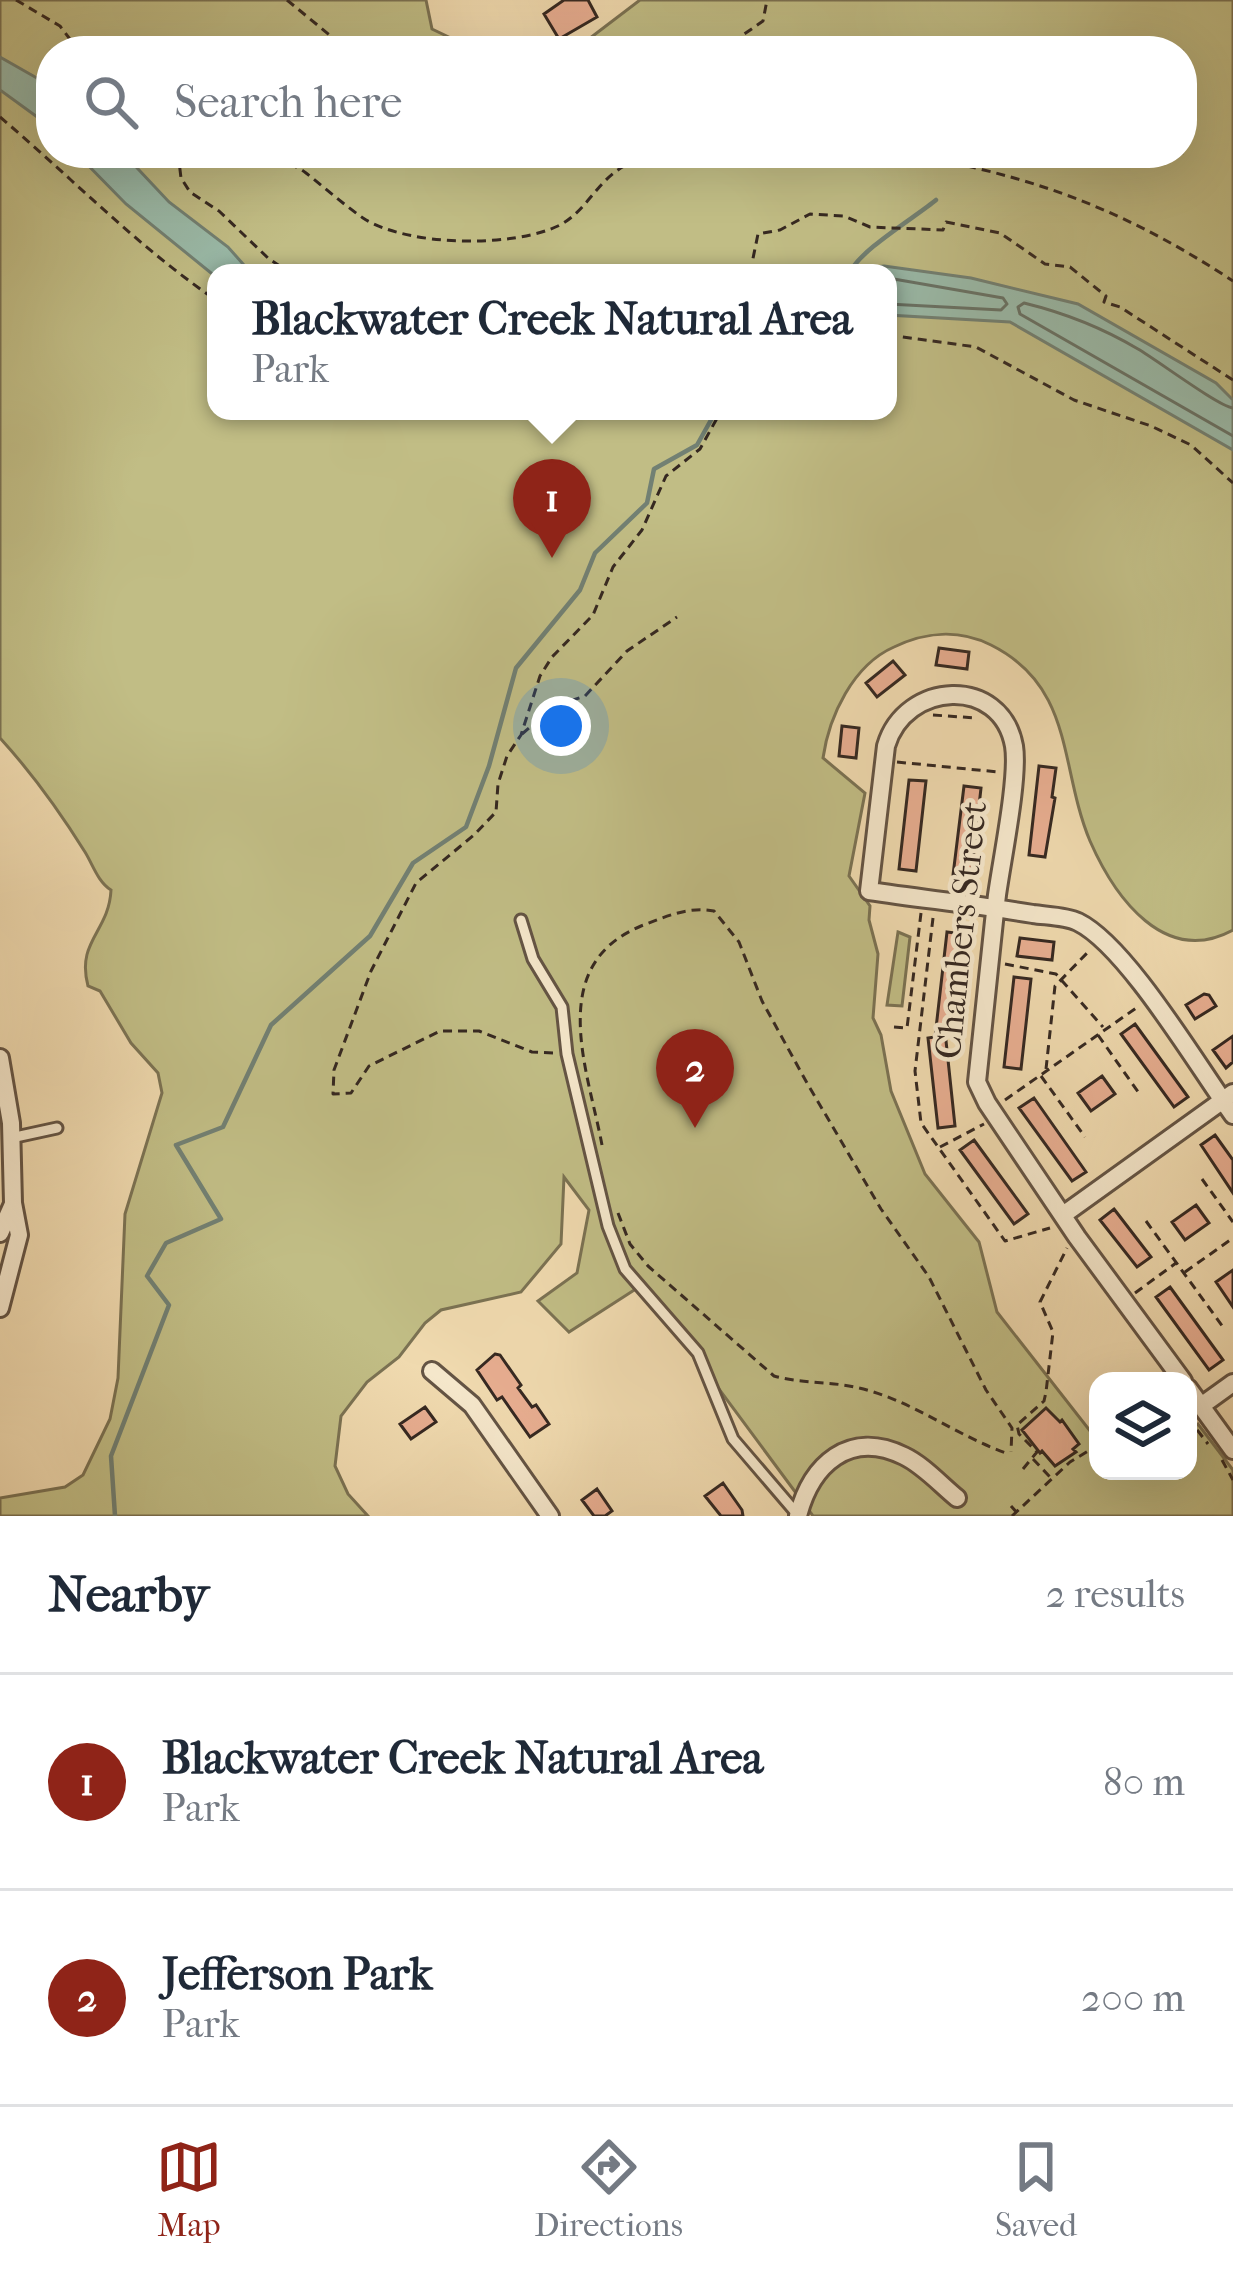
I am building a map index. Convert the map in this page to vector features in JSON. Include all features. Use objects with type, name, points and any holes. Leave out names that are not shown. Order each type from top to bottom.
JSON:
[{"type":"street","name":"Chambers Street","points":[[996,908],[868,891],[889,735],[902,715],[921,700],[957,694],[978,700],[995,712],[1015,751],[977,1082],[1060,1221],[1176,1372]]},
{"type":"street","points":[[996,908],[1076,920],[1112,946],[1229,1103],[1060,1221]]},
{"type":"street","points":[[0,1058],[11,1138],[0,1233]]},
{"type":"street","points":[[0,1308],[19,1235],[7,1203]]},
{"type":"street","points":[[432,1371],[472,1405],[550,1516]]},
{"type":"street","points":[[1201,1406],[1233,1383]]},
{"type":"street","name":"Chambers Street","points":[[1197,1400],[1233,1450]]},
{"type":"street","points":[[798,1516],[808,1482],[818,1468],[833,1456],[859,1450],[884,1449],[907,1457],[957,1498]]},
{"type":"lane","points":[[521,920],[533,959],[562,1006],[567,1054],[608,1226],[626,1269],[698,1353],[733,1438],[798,1516]]},
{"type":"lane","points":[[11,1138],[57,1129]]},
{"type":"path","points":[[16,0],[69,36]]},
{"type":"path","points":[[287,0],[330,36]]},
{"type":"path","points":[[293,6],[298,0]]},
{"type":"path","points":[[742,36],[763,21],[767,0]]},
{"type":"path","points":[[0,117],[36,147]]},
{"type":"path","points":[[61,168],[166,266],[207,294]]},
{"type":"path","points":[[180,168],[190,192],[219,211],[277,264]]},
{"type":"path","points":[[296,168],[365,220],[416,235],[470,242],[522,238],[560,224],[586,202],[598,184],[622,168]]},
{"type":"path","points":[[978,168],[1095,203],[1233,281]]},
{"type":"path","points":[[752,264],[758,234],[780,230],[810,214],[831,214],[870,227],[938,231],[950,222],[1000,233],[1046,264],[1070,267],[1101,288],[1104,302],[1120,307],[1233,380]]},
{"type":"path","points":[[897,336],[976,347],[1074,400],[1191,445],[1233,483]]},
{"type":"path","points":[[550,1053],[532,1052],[479,1031],[440,1031],[369,1066],[351,1093],[333,1094],[334,1070],[364,990],[416,883],[496,812],[497,784],[521,735],[540,676],[592,615],[613,567],[642,530],[666,476],[700,449],[716,420]]},
{"type":"path","points":[[521,735],[555,706],[585,696],[627,651],[677,617]]},
{"type":"path","points":[[930,709],[932,715],[975,719],[980,714]]},
{"type":"path","points":[[895,762],[998,772]]},
{"type":"path","points":[[604,1159],[581,1045],[578,1014],[584,987],[612,943],[634,929],[697,908],[714,911],[739,942],[762,1001],[807,1083],[881,1209],[929,1277],[986,1390],[1012,1428],[1010,1453],[972,1442],[862,1388],[796,1383],[774,1376],[648,1266],[630,1244],[617,1210]]},
{"type":"path","points":[[905,1028],[921,911]]},
{"type":"path","points":[[934,912],[915,1071],[921,1123],[1005,1241],[1060,1221]]},
{"type":"path","points":[[1085,1136],[1043,1072],[1055,986],[1090,950],[1090,942]]},
{"type":"path","points":[[1000,962],[1056,974],[1104,1028]]},
{"type":"path","points":[[998,1105],[1141,1005]]},
{"type":"path","points":[[893,1027],[919,1034]]},
{"type":"path","points":[[1097,1033],[1142,1096]]},
{"type":"path","points":[[938,1148],[984,1124]]},
{"type":"path","points":[[1202,1180],[1233,1222]]},
{"type":"path","points":[[1145,1221],[1223,1327]]},
{"type":"path","points":[[1184,1273],[1233,1238]]},
{"type":"path","points":[[1023,1469],[1036,1452],[1017,1426],[1044,1401],[1053,1332],[1040,1302],[1070,1244]]},
{"type":"path","points":[[1134,1294],[1176,1263]]},
{"type":"path","points":[[1011,1506],[1016,1515],[1089,1452]]},
{"type":"path","points":[[1031,1457],[1052,1479]]},
{"type":"shaded area","points":[[0,0],[426,0],[432,29],[447,36],[36,36],[36,168],[1197,168],[1197,36],[593,36],[640,0],[1233,0],[1233,930],[1208,939],[1185,940],[1145,921],[1128,904],[1090,841],[1051,706],[1018,662],[991,645],[954,635],[930,636],[879,655],[845,694],[823,758],[865,793],[849,876],[870,906],[878,954],[873,1018],[881,1035],[891,1091],[925,1174],[979,1242],[997,1312],[1089,1430],[1089,1480],[1197,1480],[1198,1424],[1233,1470],[1233,1516],[813,1516],[642,1285],[569,1332],[538,1301],[577,1273],[589,1210],[564,1177],[561,1244],[521,1292],[441,1310],[399,1357],[367,1382],[341,1416],[335,1466],[348,1494],[368,1516],[0,1516],[0,1498],[65,1487],[83,1475],[110,1419],[118,1378],[125,1214],[162,1093],[158,1073],[131,1043],[100,991],[88,986],[86,958],[111,890],[45,793],[0,738]]},
{"type":"shaded area","points":[[898,932],[910,937],[902,1006],[887,1005]]},
{"type":"water","points":[[0,57],[36,77],[36,116],[0,90]]},
{"type":"water","points":[[91,168],[137,168],[169,202],[243,264],[207,264],[207,270],[126,204]]},
{"type":"water","points":[[897,268],[971,278],[1078,304],[1216,383],[1233,400],[1233,450],[1010,322],[897,316]]},
{"type":"building","points":[[564,0],[588,0],[597,17],[557,36],[544,14]]},
{"type":"building","points":[[939,648],[969,652],[967,669],[936,665]]},
{"type":"building","points":[[893,661],[905,675],[877,697],[866,683]]},
{"type":"building","points":[[842,726],[859,728],[856,758],[839,756]]},
{"type":"building","points":[[1039,766],[1056,768],[1045,857],[1029,855]]},
{"type":"building","points":[[909,780],[926,781],[916,871],[899,869]]},
{"type":"building","points":[[964,786],[981,788],[971,878],[953,875]]},
{"type":"building","points":[[947,932],[964,934],[954,1023],[944,1022],[955,1126],[938,1128],[928,1038],[935,1037]]},
{"type":"building","points":[[1020,938],[1054,942],[1052,960],[1017,956]]},
{"type":"building","points":[[1014,977],[1031,979],[1021,1069],[1004,1067]]},
{"type":"building","points":[[1204,994],[1216,1006],[1195,1019],[1186,1005]]},
{"type":"building","points":[[1135,1024],[1188,1097],[1174,1107],[1121,1034]]},
{"type":"building","points":[[1233,1036],[1233,1062],[1226,1068],[1213,1050]]},
{"type":"building","points":[[1102,1076],[1115,1094],[1091,1111],[1078,1093]]},
{"type":"building","points":[[1034,1098],[1086,1172],[1072,1181],[1019,1108]]},
{"type":"building","points":[[1215,1135],[1233,1160],[1233,1193],[1201,1145]]},
{"type":"building","points":[[974,1140],[1028,1214],[1014,1224],[960,1150]]},
{"type":"building","points":[[1196,1205],[1209,1223],[1185,1240],[1172,1222]]},
{"type":"building","points":[[1114,1209],[1151,1257],[1137,1267],[1100,1220]]},
{"type":"building","points":[[1233,1270],[1233,1307],[1216,1282]]},
{"type":"building","points":[[1170,1287],[1223,1360],[1209,1370],[1156,1297]]},
{"type":"building","points":[[495,1354],[549,1424],[530,1437],[477,1370]]},
{"type":"building","points":[[425,1407],[436,1422],[411,1439],[400,1424]]},
{"type":"building","points":[[1046,1408],[1062,1420],[1079,1444],[1073,1449],[1076,1452],[1055,1466],[1022,1430]]},
{"type":"building","points":[[723,1483],[743,1516],[721,1516],[705,1496]]},
{"type":"building","points":[[597,1489],[612,1511],[605,1516],[594,1516],[582,1500]]},
{"type":"waterway","points":[[855,264],[936,200]]},
{"type":"waterway","points":[[115,1516],[111,1456],[169,1305],[147,1276],[166,1243],[221,1219],[176,1145],[223,1127],[271,1025],[370,936],[413,863],[466,827],[489,766],[516,668],[580,590],[595,553],[647,503],[654,469],[697,445],[711,420]]},
{"type":"place","name":"Blackwater Creek Natural Area","points":[[552,558]]},
{"type":"place","name":"Jefferson Park","points":[[695,1128]]}]
